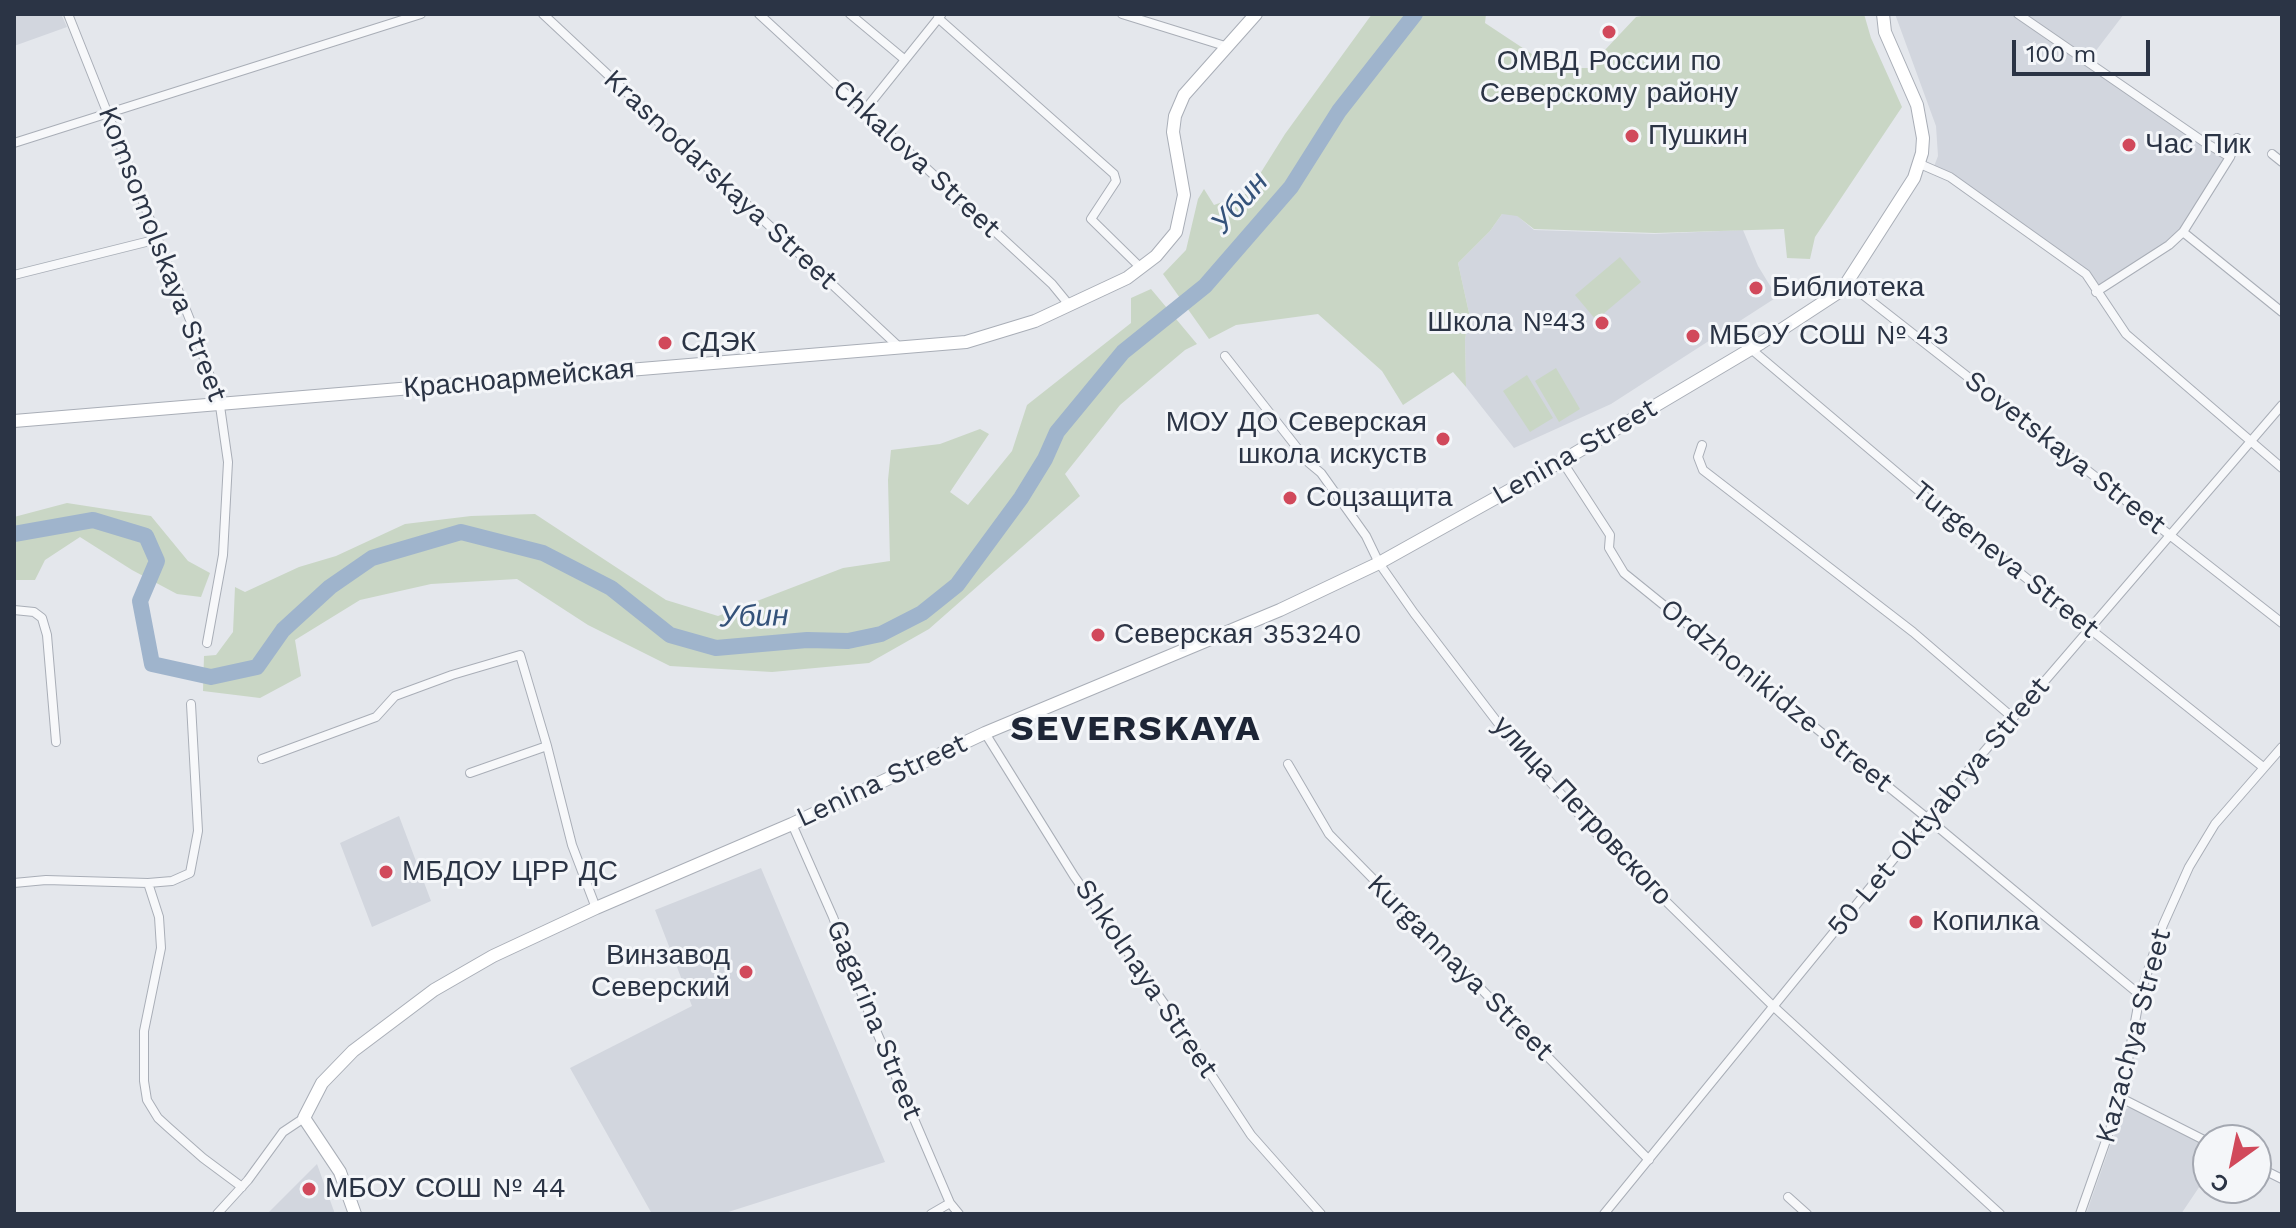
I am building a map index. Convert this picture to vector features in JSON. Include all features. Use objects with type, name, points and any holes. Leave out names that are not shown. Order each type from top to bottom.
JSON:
[{"type":"street","name":"Komsomolskaya Street","points":[[68,14],[110,112],[196,335],[220,406],[228,462],[223,555],[207,643]]},
{"type":"street","points":[[14,143],[421,14]]},
{"type":"street","name":"Krasnodarskaya Street","points":[[543,14],[898,346]]},
{"type":"street","name":"Chkalova Street","points":[[759,14],[1052,284],[1070,306]]},
{"type":"street","points":[[850,14],[904,59]]},
{"type":"street","points":[[1125,14],[1225,46]]},
{"type":"street","name":"Красноармейская","points":[[14,421],[966,342],[1035,321],[1127,278],[1156,256],[1176,232],[1184,195],[1173,132],[1175,116],[1184,95],[1256,14]]},
{"type":"street","points":[[1883,14],[1885,32],[1917,105],[1923,138],[1920,164],[1950,177],[2086,274],[2126,334],[2282,468]]},
{"type":"street","points":[[2018,14],[2230,157]]},
{"type":"street","points":[[864,111],[940,16],[1114,174],[1116,181],[1091,219],[1141,268]]},
{"type":"street","points":[[2096,292],[2169,245],[2183,232],[2230,157],[2237,138]]},
{"type":"street","points":[[2272,154],[2282,162]]},
{"type":"street","name":"Lenina Street","points":[[217,1214],[242,1187],[283,1132],[304,1118],[322,1083],[353,1051],[434,990],[493,956],[596,908],[792,824],[985,733],[1280,610],[1379,563],[1562,461],[1828,300],[1848,283],[1920,164]]},
{"type":"street","points":[[2183,232],[2282,312]]},
{"type":"street","points":[[14,275],[158,239]]},
{"type":"street","name":"Sovetskaya Street","points":[[1848,283],[2282,623]]},
{"type":"street","name":"Turgeneva Street","points":[[1751,349],[1946,514],[2263,767]]},
{"type":"street","name":"улица Петровского","points":[[1225,356],[1309,463],[1321,473],[1366,536],[1379,563],[1498,723],[1582,817],[1706,943],[2000,1214]]},
{"type":"street","name":"50 Let Oktyabrya Street","points":[[1604,1214],[1927,818],[2282,405]]},
{"type":"street","points":[[1702,445],[1698,457],[1703,470],[1913,632],[2012,717]]},
{"type":"street","name":"Ordzhonikidze Street","points":[[1562,461],[1610,535],[1609,548],[1624,573],[2140,995]]},
{"type":"street","points":[[14,610],[34,612],[42,618],[45,626],[56,742]]},
{"type":"street","points":[[262,759],[376,717],[395,696],[520,655],[572,845],[596,908]]},
{"type":"street","points":[[14,883],[46,880],[148,883],[172,881],[190,873],[198,831],[191,704]]},
{"type":"street","name":"Shkolnaya Street","points":[[985,733],[1074,876],[1168,1009],[1251,1135],[1321,1214]]},
{"type":"street","points":[[470,773],[547,746]]},
{"type":"street","name":"Kazachya Street","points":[[2080,1214],[2121,1098],[2140,995],[2163,925],[2189,867],[2215,824],[2282,747]]},
{"type":"street","name":"Kurgannaya Street","points":[[1288,764],[1329,834],[1649,1160]]},
{"type":"street","name":"Gagarina Street","points":[[792,824],[833,917],[872,1021],[950,1203],[959,1214]]},
{"type":"street","points":[[148,883],[159,917],[161,948],[144,1031],[147,1100],[158,1118],[242,1187]]},
{"type":"street","points":[[2121,1098],[2192,1134]]},
{"type":"street","points":[[304,1118],[340,1172],[355,1214]]},
{"type":"street","points":[[1788,1197],[1807,1214]]},
{"type":"street","points":[[931,1214],[950,1203]]},
{"type":"shaded area","points":[[14,14],[61,14],[67,27],[14,46]]},
{"type":"shaded area","points":[[1895,14],[2124,14],[2088,61],[2230,157],[2183,232],[2096,292],[2086,274],[1933,169],[1938,156],[1936,126]]},
{"type":"shaded area","name":"Школа №43","points":[[1502,214],[1515,214],[1534,230],[1654,234],[1743,230],[1758,266],[1777,297],[1611,404],[1514,448],[1466,387],[1465,340],[1469,313],[1458,263],[1490,231]]},
{"type":"shaded area","name":"МБДОУ ЦРР ДС","points":[[399,816],[431,901],[372,927],[340,843]]},
{"type":"shaded area","points":[[761,868],[885,1162],[722,1214],[652,1214],[570,1068],[692,1006],[655,910]]},
{"type":"shaded area","points":[[2130,1107],[2192,1138],[2192,1198],[2181,1214],[2086,1214],[2122,1112]]},
{"type":"shaded area","name":"МБОУ СОШ № 44","points":[[317,1164],[335,1214],[267,1214]]},
{"type":"green space","points":[[1372,14],[1486,14],[1485,23],[1553,68],[1588,68],[1636,17],[1652,14],[1864,14],[1871,38],[1902,107],[1815,237],[1810,259],[1787,258],[1784,229],[1655,233],[1534,229],[1517,216],[1502,214],[1490,231],[1458,263],[1469,313],[1465,340],[1466,387],[1453,372],[1403,405],[1382,371],[1318,314],[1236,325],[1209,339],[1163,274],[1186,250],[1198,199],[1204,189],[1214,205],[1248,193],[1285,134]]},
{"type":"green space","points":[[1620,257],[1641,282],[1596,320],[1575,295]]},
{"type":"green space","points":[[1151,289],[1197,344],[1185,350],[1120,405],[1065,474],[1080,496],[929,629],[869,663],[772,672],[670,666],[588,625],[517,579],[431,584],[360,600],[295,640],[301,676],[260,698],[203,691],[204,656],[216,655],[233,632],[235,587],[245,592],[299,567],[336,556],[405,524],[471,516],[535,514],[666,600],[718,616],[843,568],[890,561],[888,480],[891,450],[940,444],[980,429],[989,434],[950,492],[968,505],[1012,451],[1027,405],[1131,323],[1131,298]]},
{"type":"green space","points":[[1556,368],[1580,409],[1559,422],[1535,381]]},
{"type":"green space","points":[[1527,375],[1553,418],[1530,432],[1503,391]]},
{"type":"green space","points":[[67,503],[151,516],[188,561],[210,573],[201,597],[177,594],[80,537],[45,560],[35,580],[14,580],[14,517]]},
{"type":"waterway","name":"Убин","points":[[14,534],[93,520],[146,536],[157,561],[140,601],[152,664],[211,677],[257,667],[283,630],[330,587],[372,558],[461,532],[543,553],[611,588],[670,635],[716,648],[807,640],[848,641],[881,634],[922,613],[957,585],[1021,498],[1057,432],[1123,352],[1205,286],[1291,187],[1339,111],[1415,14]]},
{"type":"place","name":"ОМВД России по Северскому району","points":[[1609,32]]},
{"type":"place","name":"Пушкин","points":[[1632,136]]},
{"type":"place","name":"Час Пик","points":[[2129,145]]},
{"type":"place","name":"Библиотека","points":[[1756,288]]},
{"type":"place","name":"Школа №43","points":[[1602,323]]},
{"type":"place","name":"МБОУ СОШ № 43","points":[[1693,336]]},
{"type":"place","name":"СДЭК","points":[[665,343]]},
{"type":"place","name":"МОУ ДО Северская школа искуств","points":[[1443,439]]},
{"type":"place","name":"Соцзащита","points":[[1290,498]]},
{"type":"place","name":"Северская 353240","points":[[1098,635]]},
{"type":"place","name":"МБДОУ ЦРР ДС","points":[[386,872]]},
{"type":"place","name":"Копилка","points":[[1916,922]]},
{"type":"place","name":"Винзавод Северский","points":[[746,972]]},
{"type":"place","name":"МБОУ СОШ № 44","points":[[309,1189]]},
{"type":"district","name":"SEVERSKAYA","points":[[1136,729]]}]
